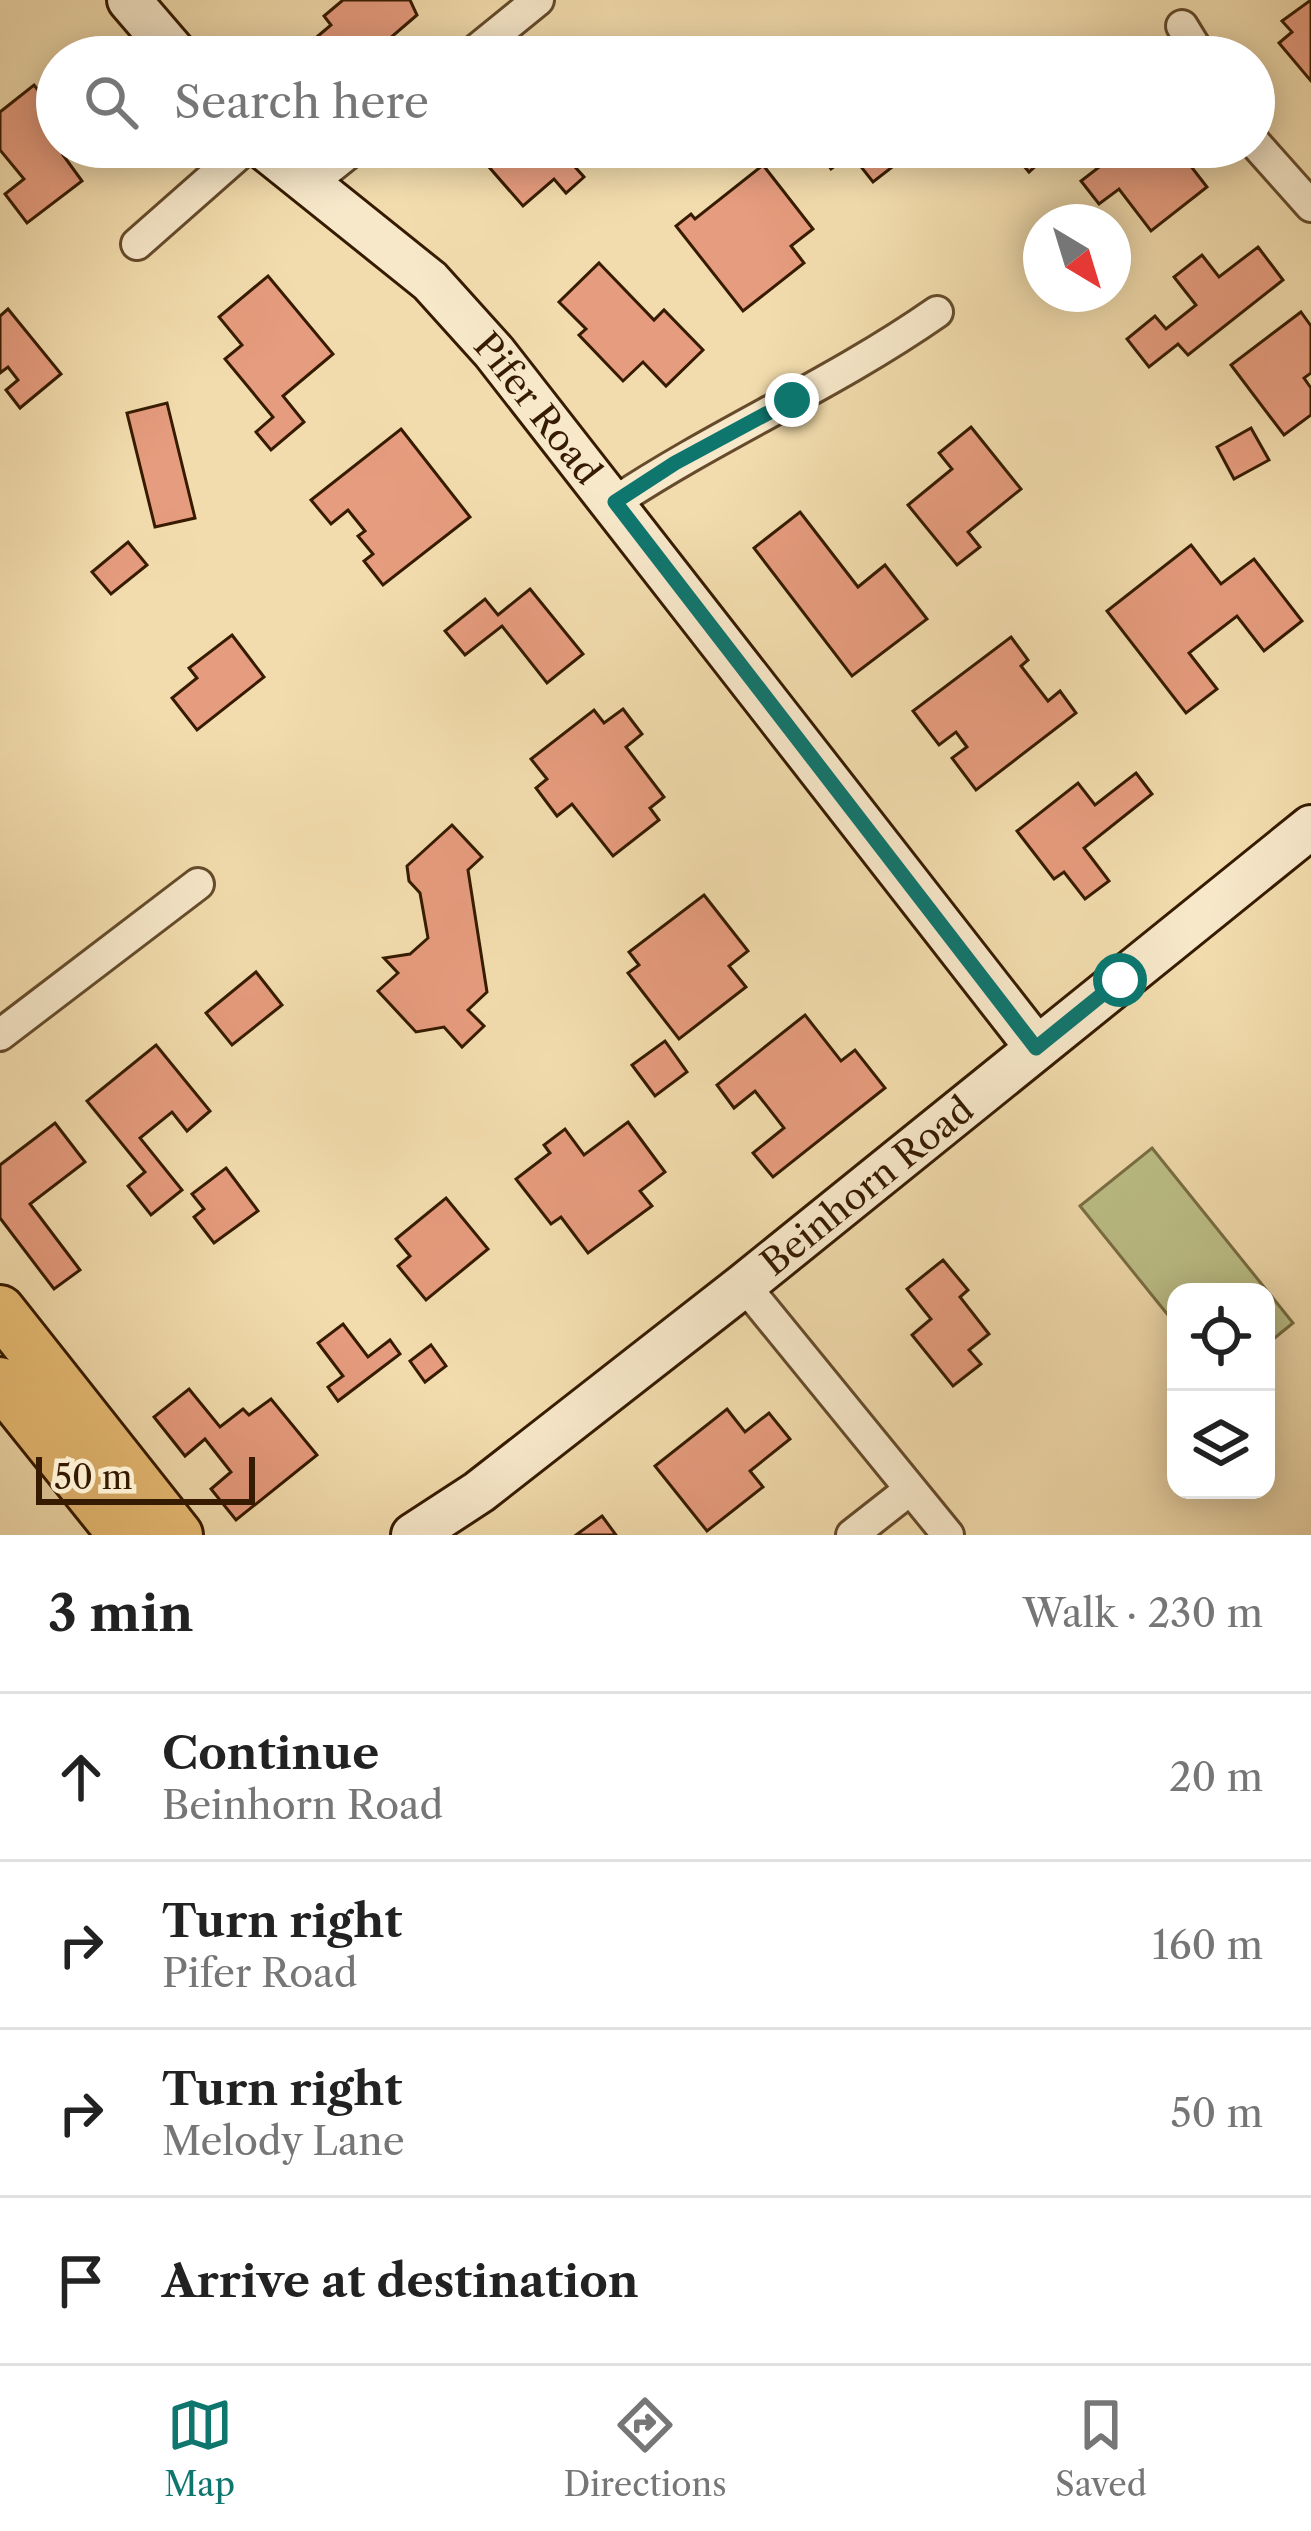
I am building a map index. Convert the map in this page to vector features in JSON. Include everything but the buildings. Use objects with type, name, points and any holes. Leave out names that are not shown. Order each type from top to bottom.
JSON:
[{"type":"main road","points":[[0,1310],[178,1535]]},
{"type":"main road","points":[[0,1382],[123,1535]]},
{"type":"street","points":[[129,0],[160,36]]},
{"type":"street","points":[[494,36],[538,0]]},
{"type":"street","points":[[1182,26],[1188,36]]},
{"type":"street","points":[[1275,166],[1311,206]]},
{"type":"street","points":[[137,244],[223,168]]},
{"type":"street","name":"Pifer Road","points":[[286,168],[430,281],[615,502],[1036,1048]]},
{"type":"street","points":[[306,187],[330,168]]},
{"type":"street","points":[[615,502],[675,463],[867,361],[937,312]]},
{"type":"street","name":"Beinhorn Road","points":[[413,1535],[478,1492],[744,1285],[1311,826]]},
{"type":"street","points":[[0,1035],[198,884]]},
{"type":"street","points":[[744,1285],[948,1535]]},
{"type":"street","points":[[852,1535],[908,1491]]},
{"type":"green space","points":[[1152,1148],[1261,1283],[1167,1283],[1167,1314],[1080,1206]]},
{"type":"green space","points":[[1275,1301],[1293,1323],[1275,1338]]},
{"type":"route","points":[[792,400],[675,463],[615,502],[1036,1048],[1120,980]]}]
